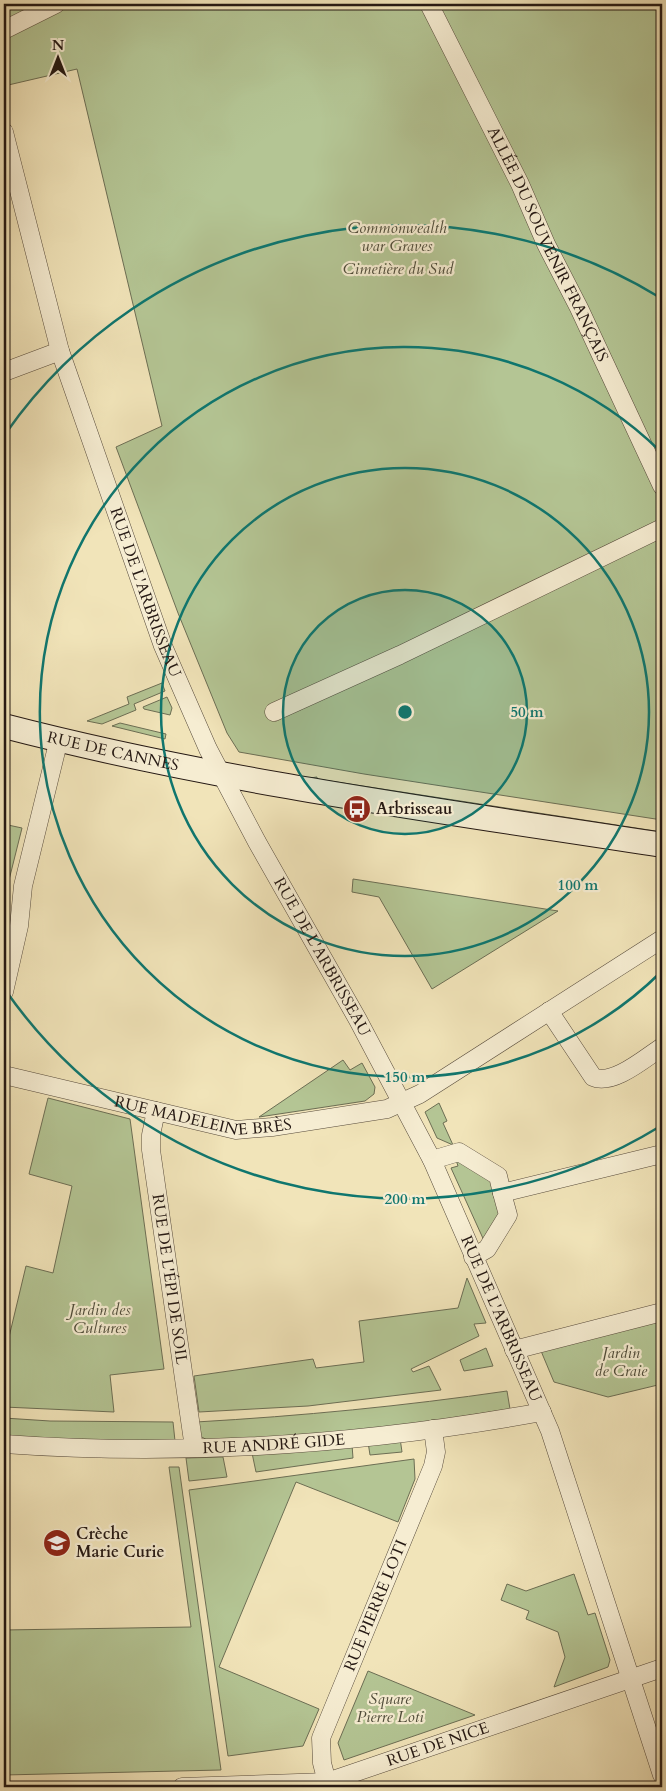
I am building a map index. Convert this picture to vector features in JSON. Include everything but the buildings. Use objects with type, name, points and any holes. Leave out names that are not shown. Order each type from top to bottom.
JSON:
[{"type":"street","points":[[4,30],[56,4]]},
{"type":"street","name":"ALLÉE DU SOUVENIR FRANÇAIS","points":[[429,4],[520,184],[546,244],[579,308],[662,486]]},
{"type":"street","name":"RUE DE L'ARBRISSEAU","points":[[4,132],[7,158],[60,351],[154,624],[188,705],[256,842],[354,1011],[432,1160],[542,1412],[570,1488],[662,1775]]},
{"type":"street","points":[[4,372],[60,351]]},
{"type":"street","points":[[274,712],[400,655],[662,526]]},
{"type":"street","name":"RUE DE CANNES","points":[[4,726],[150,761],[223,775],[306,790],[662,845]]},
{"type":"street","points":[[4,992],[19,926],[23,886],[59,739]]},
{"type":"street","name":"RUE MADELEINE BRÈS","points":[[4,1075],[228,1129],[244,1130],[387,1109],[403,1103],[662,939]]},
{"type":"street","points":[[550,1011],[593,1077],[597,1079],[611,1079],[662,1047]]},
{"type":"street","name":"RUE DE L'ÉPI DE SOIL","points":[[156,1111],[151,1135],[151,1150],[194,1448]]},
{"type":"street","points":[[432,1160],[459,1152],[498,1176],[508,1215],[487,1249],[473,1257]]},
{"type":"street","points":[[502,1193],[662,1154]]},
{"type":"street","points":[[514,1350],[662,1312]]},
{"type":"street","name":"RUE ANDRÉ GIDE","points":[[4,1444],[66,1448],[194,1448],[352,1439],[542,1412]]},
{"type":"street","name":"RUE PIERRE LOTI","points":[[327,1782],[322,1763],[321,1738],[433,1466],[436,1452],[433,1429]]},
{"type":"street","name":"RUE DE NICE","points":[[182,1787],[327,1782],[662,1668]]},
{"type":"green space","name":"Cimetière du Sud","points":[[4,4],[662,4],[662,820],[364,774],[239,752],[227,733],[178,613],[116,447],[162,426],[77,69],[4,86]]},
{"type":"green space","points":[[162,683],[165,691],[134,704],[136,710],[102,724],[87,721],[129,704],[127,697]]},
{"type":"green space","points":[[167,697],[172,708],[170,715],[144,709],[143,707]]},
{"type":"green space","points":[[120,723],[166,734],[165,739],[112,726]]},
{"type":"green space","points":[[317,777],[317,779],[662,832],[662,837],[303,779]]},
{"type":"green space","points":[[8,825],[22,828],[4,900],[4,843]]},
{"type":"green space","points":[[353,879],[558,911],[432,989],[379,897],[352,892]]},
{"type":"green space","points":[[343,1060],[350,1070],[362,1063],[375,1087],[374,1094],[365,1101],[259,1117]]},
{"type":"green space","name":"Jardin des Cultures","points":[[48,1098],[130,1119],[164,1369],[110,1375],[114,1412],[4,1407],[4,1358],[26,1266],[53,1273],[72,1186],[29,1174]]},
{"type":"green space","points":[[439,1103],[447,1121],[443,1123],[453,1145],[437,1138],[425,1112]]},
{"type":"green space","points":[[455,1157],[494,1177],[505,1214],[486,1245],[451,1168],[458,1166]]},
{"type":"green space","points":[[467,1278],[486,1323],[474,1324],[479,1336],[411,1369],[413,1372],[429,1366],[441,1390],[308,1406],[199,1412],[194,1376],[313,1359],[316,1368],[364,1362],[359,1321],[458,1308]]},
{"type":"green space","name":"Jardin de Craie","points":[[662,1320],[662,1384],[608,1397],[554,1382],[541,1351]]},
{"type":"green space","points":[[486,1348],[493,1366],[464,1371],[460,1360]]},
{"type":"green space","points":[[507,1391],[510,1409],[407,1425],[310,1436],[209,1441],[200,1436],[196,1422],[352,1410]]},
{"type":"green space","points":[[4,1418],[50,1421],[173,1422],[175,1441],[69,1441],[4,1436]]},
{"type":"green space","points":[[400,1438],[402,1452],[370,1455],[368,1442]]},
{"type":"green space","points":[[352,1445],[353,1458],[256,1472],[252,1453]]},
{"type":"green space","points":[[223,1457],[227,1477],[189,1481],[186,1458]]},
{"type":"green space","points":[[414,1459],[415,1479],[398,1522],[296,1482],[219,1667],[319,1709],[303,1746],[228,1756],[189,1490]]},
{"type":"green space","points":[[169,1467],[179,1467],[221,1770],[4,1775],[4,1630],[191,1627]]},
{"type":"green space","points":[[574,1574],[588,1615],[595,1613],[610,1660],[608,1667],[554,1687],[565,1657],[558,1632],[526,1619],[529,1611],[501,1600],[507,1584],[526,1591]]},
{"type":"green space","name":"Square Pierre Loti","points":[[368,1671],[475,1715],[344,1760],[338,1743]]},
{"type":"place","name":"Arbrisseau","points":[[357,809]]},
{"type":"place","name":"Crèche Marie Curie","points":[[57,1543]]},
{"type":"park label","name":"Commonwealth war Graves","points":[[397,237]]}]
